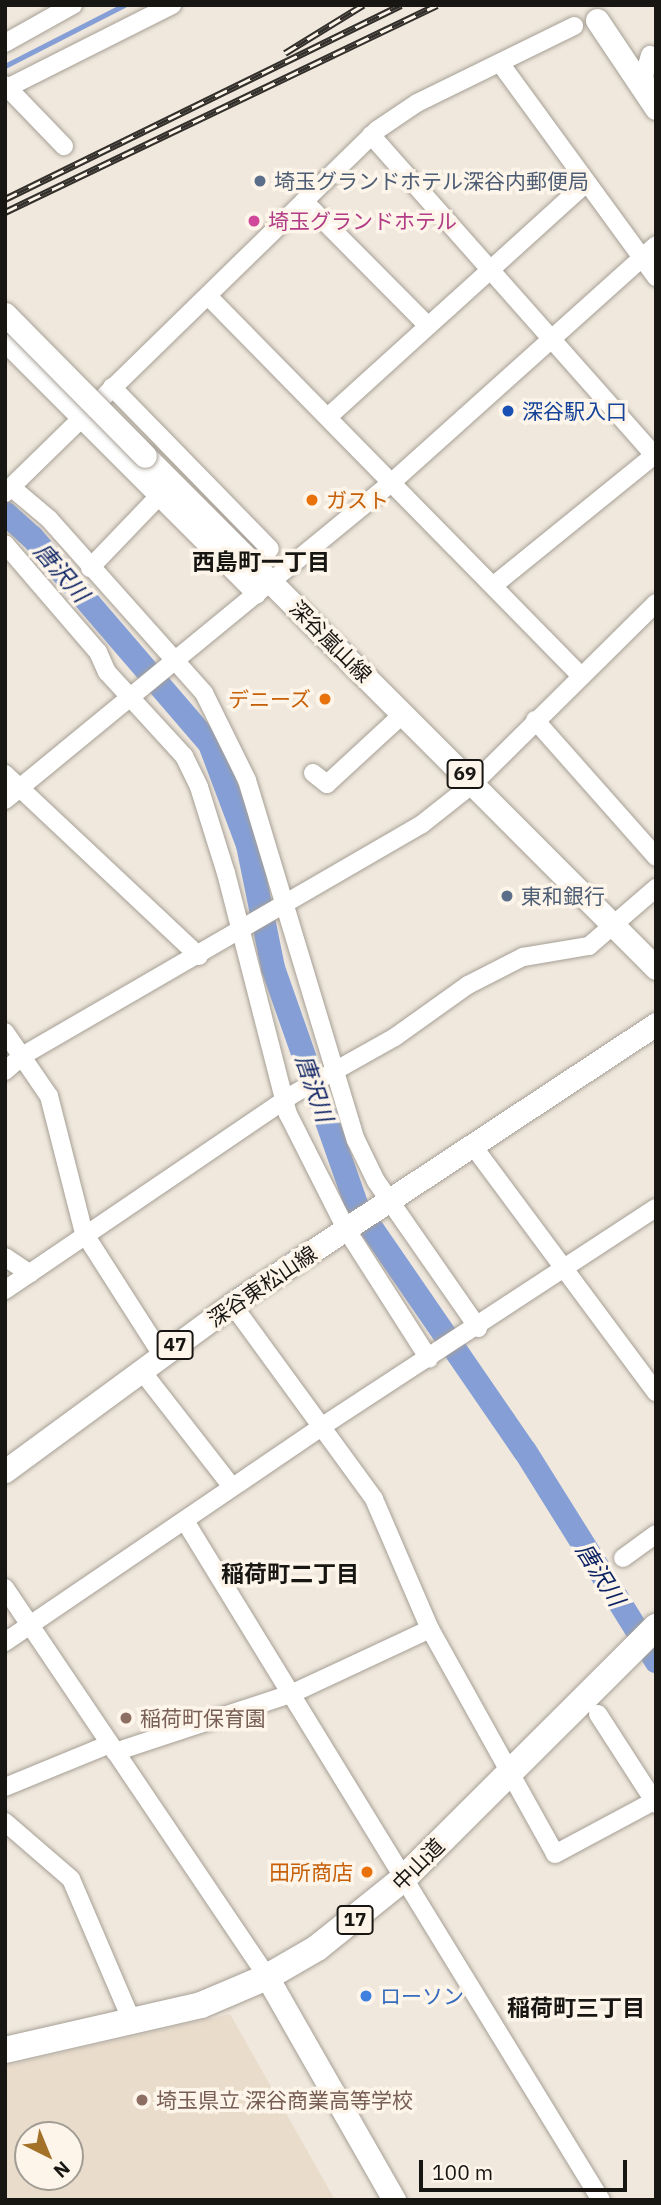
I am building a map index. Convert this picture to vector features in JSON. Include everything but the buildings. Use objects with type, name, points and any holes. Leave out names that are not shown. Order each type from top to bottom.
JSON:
[{"type":"highway","name":"中山道","points":[[5,2050],[133,2024],[201,2005],[267,1977],[340,1932],[404,1878],[656,1627]]},
{"type":"main road","points":[[601,13],[620,60],[653,104]]},
{"type":"main road","name":"深谷嵐山線","points":[[5,314],[145,456],[264,588],[404,713],[656,968]]},
{"type":"main road","name":"47","points":[[348,1228],[656,1024]]},
{"type":"main road","name":"深谷東松山線","points":[[5,1471],[232,1304],[348,1228]]},
{"type":"main road","points":[[267,1977],[394,2200]]},
{"type":"street","points":[[5,43],[73,5]]},
{"type":"street","points":[[64,146],[6,86],[172,5]]},
{"type":"street","points":[[476,1330],[388,1202],[356,1140],[235,752],[204,692],[137,622],[42,512],[8,490],[371,135],[403,110],[574,26]]},
{"type":"street","points":[[620,60],[653,54]]},
{"type":"street","points":[[653,54],[644,76],[653,104]]},
{"type":"street","points":[[500,63],[656,277]]},
{"type":"street","points":[[371,135],[655,455],[494,585]]},
{"type":"street","points":[[328,417],[586,183]]},
{"type":"street","points":[[304,201],[428,326]]},
{"type":"street","points":[[5,800],[391,483],[656,246]]},
{"type":"street","points":[[208,296],[580,675]]},
{"type":"street","points":[[5,343],[159,496],[264,588]]},
{"type":"street","points":[[112,387],[270,549]]},
{"type":"street","points":[[90,568],[159,496]]},
{"type":"street","points":[[5,544],[98,652],[107,672],[177,746],[199,788],[307,1158],[348,1228],[432,1357]]},
{"type":"street","points":[[5,1071],[22,1056],[199,956],[422,824],[474,783],[580,675],[656,603]]},
{"type":"street","points":[[313,773],[327,784],[404,713]]},
{"type":"street","points":[[536,720],[656,858]]},
{"type":"street","points":[[5,774],[199,956]]},
{"type":"street","points":[[5,1290],[84,1233],[289,1097],[395,1037],[494,970],[523,957],[589,946],[656,888]]},
{"type":"street","points":[[5,1032],[49,1096],[84,1233],[162,1355]]},
{"type":"street","points":[[473,1146],[563,1271],[656,1392]]},
{"type":"street","points":[[5,1642],[29,1623],[186,1521],[321,1427],[476,1330],[656,1208]]},
{"type":"street","points":[[5,1257],[30,1274]]},
{"type":"street","points":[[232,1304],[374,1499],[430,1629],[555,1853],[655,1802],[598,1714]]},
{"type":"street","points":[[141,1370],[232,1487]]},
{"type":"street","points":[[186,1521],[601,2200]]},
{"type":"street","points":[[623,1558],[656,1534]]},
{"type":"street","points":[[5,1588],[267,1977]]},
{"type":"street","points":[[5,1787],[112,1748],[293,1693],[430,1629]]},
{"type":"street","points":[[5,1822],[71,1879],[133,2024]]},
{"type":"shaded area","name":"埼玉県立 深谷商業高等学校","points":[[230,2014],[335,2200],[5,2200],[5,2066]]},
{"type":"waterway","points":[[5,66],[124,5]]},
{"type":"waterway","name":"唐沢川","points":[[5,513],[32,537],[210,744],[248,845],[273,968],[357,1207],[525,1451],[656,1661]]},
{"type":"railway","points":[[285,53],[363,5]]},
{"type":"railway","points":[[5,199],[401,5]]},
{"type":"railway","points":[[5,212],[437,5]]},
{"type":"place","name":"埼玉グランドホテル深谷内郵便局","points":[[260,181]]},
{"type":"place","name":"埼玉グランドホテル","points":[[254,221]]},
{"type":"place","name":"深谷駅入口","points":[[508,411]]},
{"type":"place","name":"ガスト","points":[[312,500]]},
{"type":"place","name":"デニーズ","points":[[325,699]]},
{"type":"place","name":"東和銀行","points":[[507,896]]},
{"type":"place","name":"稲荷町保育園","points":[[126,1718]]},
{"type":"place","name":"田所商店","points":[[367,1872]]},
{"type":"place","name":"ローソン","points":[[366,1996]]},
{"type":"place","name":"埼玉県立 深谷商業高等学校","points":[[142,2100]]},
{"type":"district","name":"西島町一丁目","points":[[261,561]]},
{"type":"district","name":"稲荷町二丁目","points":[[290,1573]]},
{"type":"district","name":"稲荷町三丁目","points":[[576,2007]]}]
